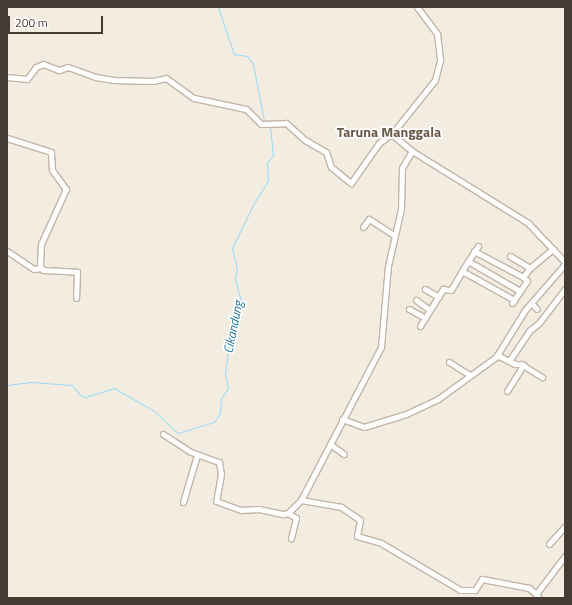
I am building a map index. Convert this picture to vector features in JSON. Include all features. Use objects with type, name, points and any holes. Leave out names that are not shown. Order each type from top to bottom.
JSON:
[{"type":"street","points":[[7,77],[27,79],[36,67],[43,64],[59,70],[68,67],[95,77],[113,80],[153,81],[166,78],[194,98],[246,109],[261,124],[268,126],[286,123],[305,140],[324,150],[331,167],[351,183],[379,143],[393,133],[435,80],[440,60],[437,34],[417,7]]},
{"type":"street","points":[[342,419],[362,427],[392,419],[438,399],[497,355],[502,344],[531,303],[565,261],[528,223],[412,151],[396,139],[393,133]]},
{"type":"street","points":[[7,138],[49,150],[52,170],[66,188],[41,244],[41,268]]},
{"type":"street","points":[[288,513],[301,500],[380,347],[388,266],[403,196],[402,168],[412,151]]},
{"type":"street","points":[[363,227],[368,219],[395,236]]},
{"type":"street","points":[[420,326],[443,289],[451,290],[478,246]]},
{"type":"street","points":[[523,277],[530,268],[553,249]]},
{"type":"street","points":[[7,251],[34,269],[41,268],[77,272],[76,298]]},
{"type":"street","points":[[462,272],[513,301],[527,281],[523,277],[474,251]]},
{"type":"street","points":[[510,256],[530,268]]},
{"type":"street","points":[[468,262],[520,291]]},
{"type":"street","points":[[425,289],[438,297]]},
{"type":"street","points":[[509,361],[529,330],[539,323],[565,289]]},
{"type":"street","points":[[416,300],[430,310]]},
{"type":"street","points":[[531,303],[537,308]]},
{"type":"street","points":[[410,309],[425,318]]},
{"type":"street","points":[[497,355],[509,361],[523,365],[542,377]]},
{"type":"street","points":[[449,362],[470,375]]},
{"type":"street","points":[[507,391],[523,365]]},
{"type":"street","points":[[163,434],[197,455],[216,459],[220,464],[221,474],[216,501],[241,510],[288,513],[296,518],[291,538]]},
{"type":"street","points":[[330,444],[344,454]]},
{"type":"street","points":[[182,502],[197,455]]},
{"type":"street","points":[[301,500],[341,507],[360,520],[357,536],[381,543],[460,590],[475,590],[482,580],[529,588],[538,596],[565,556]]},
{"type":"street","points":[[549,544],[565,526]]},
{"type":"waterway","name":"Cikandung","points":[[218,7],[234,54],[247,56],[253,64],[264,121]]},
{"type":"waterway","name":"Cikandung","points":[[7,385],[31,382],[72,385],[80,395],[85,397],[114,388],[154,411],[178,433],[214,422],[220,413],[221,399],[228,388],[225,374],[231,326],[237,318],[241,301],[235,278],[237,269],[232,248],[254,203],[268,181],[267,163],[273,155],[270,126]]},
{"type":"district","name":"Taruna Manggala","points":[[389,132]]}]
